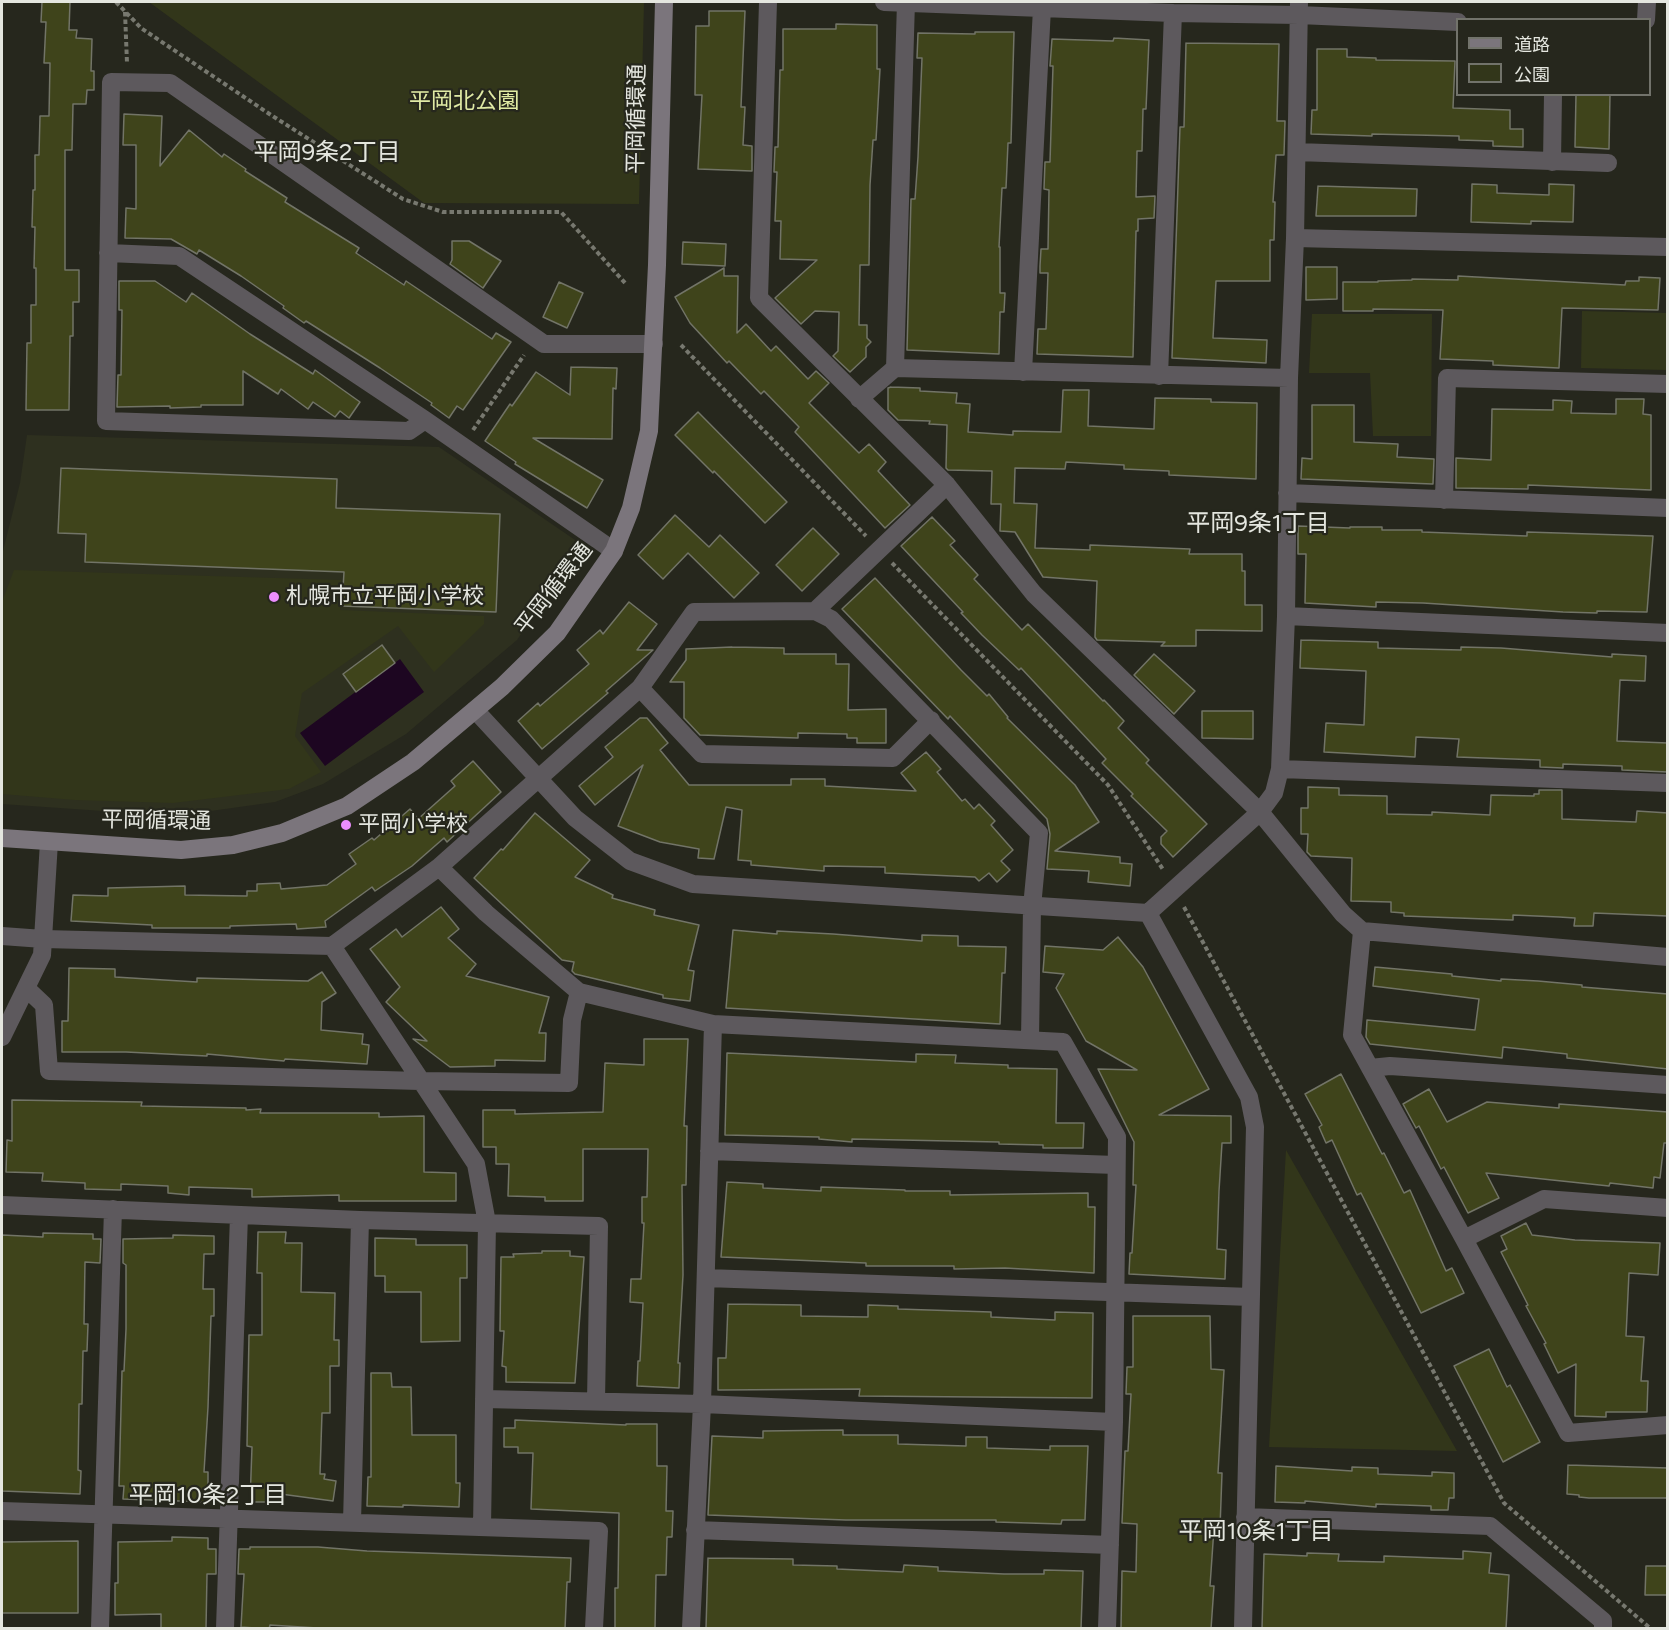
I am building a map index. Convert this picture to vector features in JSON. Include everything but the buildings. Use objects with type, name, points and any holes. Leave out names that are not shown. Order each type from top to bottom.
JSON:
[{"type":"street","name":"平岡循環通","points":[[2,838],[182,850],[233,845],[282,833],[347,806],[413,762],[475,710],[557,633],[614,551],[631,508],[649,431],[654,344],[664,2]]},
{"type":"street","points":[[768,2],[759,298],[947,485],[1034,594],[1260,812],[1343,914],[1362,931],[1668,957]]},
{"type":"street","points":[[884,2],[1173,14],[1299,8],[1456,22]]},
{"type":"street","points":[[895,368],[906,2]]},
{"type":"street","points":[[1646,18],[1647,2]]},
{"type":"street","points":[[1023,372],[1042,8]]},
{"type":"street","points":[[475,710],[575,818],[630,861],[693,884],[1148,913],[1260,812],[1274,793],[1280,769],[1286,616],[1289,378],[1295,238],[1299,8]]},
{"type":"street","points":[[1159,376],[1173,14]]},
{"type":"street","points":[[424,420],[409,431],[106,421],[111,82],[170,83],[544,344],[654,344]]},
{"type":"street","points":[[1552,162],[1553,96]]},
{"type":"street","points":[[1297,152],[1608,163]]},
{"type":"street","points":[[1295,238],[1668,247]]},
{"type":"street","points":[[108,253],[179,256],[614,551]]},
{"type":"street","points":[[859,399],[895,368],[1289,378]]},
{"type":"street","points":[[1444,500],[1447,378],[1668,384]]},
{"type":"street","points":[[815,611],[947,485]]},
{"type":"street","points":[[1287,493],[1668,508]]},
{"type":"street","points":[[2,936],[332,946],[439,867],[640,688],[694,612],[815,611],[831,619],[1039,833],[1032,907],[1030,1040]]},
{"type":"street","points":[[1286,616],[1668,633]]},
{"type":"street","points":[[640,688],[702,754],[893,758],[931,720]]},
{"type":"street","points":[[1280,769],[1668,783]]},
{"type":"street","points":[[2,1037],[42,955],[49,842]]},
{"type":"street","points":[[439,867],[486,914],[579,992],[713,1024],[1063,1042],[1117,1137],[1114,1422],[1107,1629]]},
{"type":"street","points":[[1148,913],[1249,1097],[1255,1127],[1243,1629]]},
{"type":"street","points":[[1362,931],[1352,1035],[1568,1433],[1668,1425]]},
{"type":"street","points":[[332,946],[476,1164],[486,1223],[482,1526]]},
{"type":"street","points":[[26,987],[44,1005],[49,1071],[569,1083],[572,1020],[579,992]]},
{"type":"street","points":[[691,1629],[702,1404],[713,1024]]},
{"type":"street","points":[[1370,1068],[1390,1066],[1668,1085]]},
{"type":"street","points":[[709,1151],[1116,1165]]},
{"type":"street","points":[[1464,1239],[1544,1199],[1668,1208]]},
{"type":"street","points":[[2,1205],[360,1220],[599,1226],[596,1401]]},
{"type":"street","points":[[100,1629],[113,1209]]},
{"type":"street","points":[[225,1629],[239,1215]]},
{"type":"street","points":[[352,1522],[360,1220]]},
{"type":"street","points":[[706,1278],[1251,1297]]},
{"type":"street","points":[[484,1398],[702,1404],[1114,1422]]},
{"type":"street","points":[[2,1511],[599,1531],[594,1629]]},
{"type":"street","points":[[1245,1517],[1490,1526],[1603,1621],[1603,1629]]},
{"type":"street","points":[[695,1530],[1110,1545]]},
{"type":"path","points":[[116,2],[141,28],[402,199],[443,212],[561,212],[626,284]]},
{"type":"path","points":[[125,12],[128,82]]},
{"type":"path","points":[[462,446],[536,338]]},
{"type":"shaded area","name":"札幌市立平岡小学校","points":[[27,435],[439,447],[581,544],[517,640],[406,734],[323,784],[275,802],[175,816],[2,804],[2,555],[20,483]]},
{"type":"shaded area","points":[[400,659],[424,692],[325,766],[300,733]]},
{"type":"green space","name":"平岡北公園","points":[[149,2],[644,2],[639,204],[424,203]]},
{"type":"green space","points":[[1582,311],[1667,313],[1667,370],[1581,368]]},
{"type":"green space","points":[[1312,314],[1432,314],[1431,436],[1373,436],[1370,373],[1309,373]]},
{"type":"green space","points":[[14,570],[341,580],[340,610],[484,616],[484,624],[434,672],[398,626],[302,693],[295,736],[321,772],[289,789],[173,803],[75,800],[2,794],[2,602]]},
{"type":"green space","points":[[1286,1150],[1457,1451],[1269,1447]]},
{"type":"place","name":"札幌市立平岡小学校","points":[[274,597]]},
{"type":"place","name":"平岡小学校","points":[[346,825]]},
{"type":"district","name":"平岡9条2丁目","points":[[327,153]]},
{"type":"district","name":"平岡9条1丁目","points":[[1258,524]]},
{"type":"district","name":"平岡10条2丁目","points":[[208,1496]]},
{"type":"district","name":"平岡10条1丁目","points":[[1256,1532]]}]
